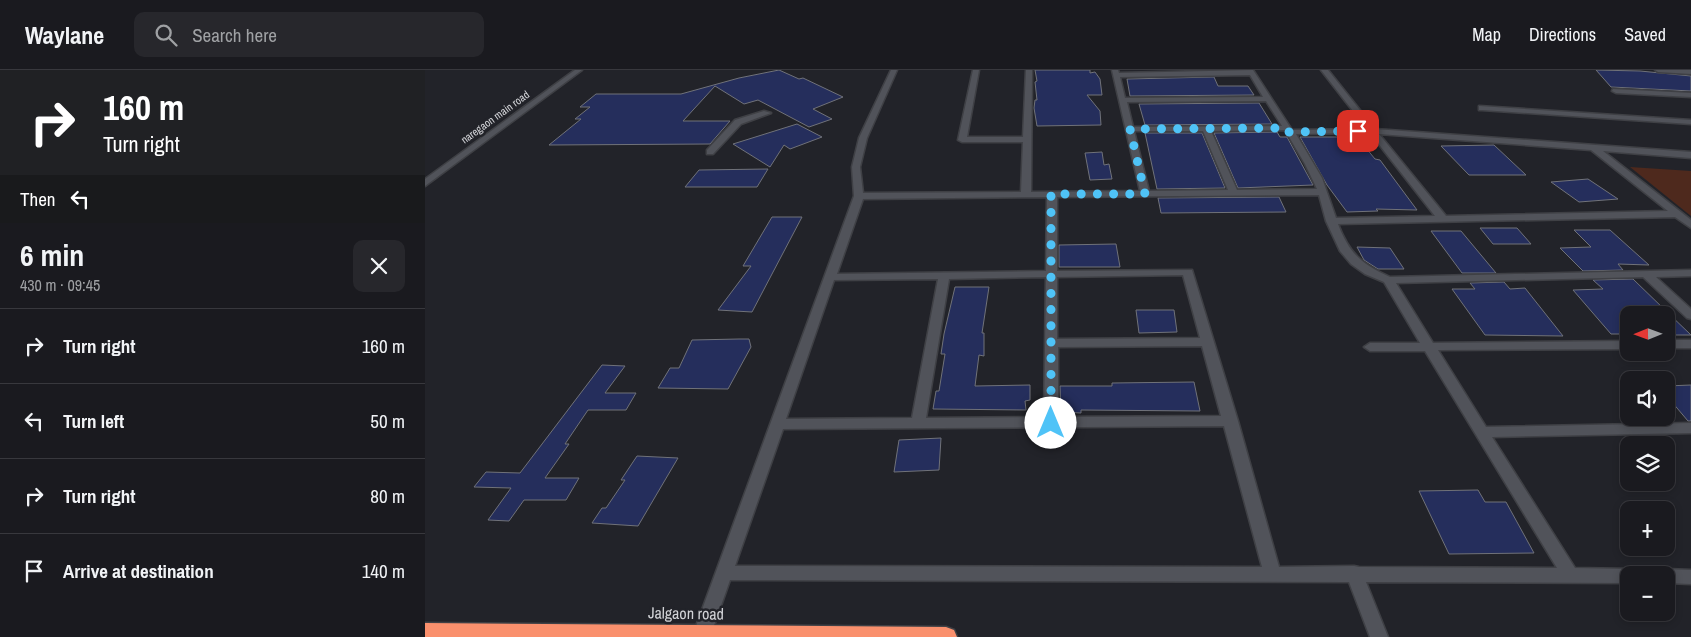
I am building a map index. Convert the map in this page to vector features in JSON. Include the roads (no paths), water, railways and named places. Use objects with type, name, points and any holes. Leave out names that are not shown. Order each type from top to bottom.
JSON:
[{"type":"highway","name":"Jalgaon road","points":[[425,633],[946,637]]},
{"type":"street","name":"naregaon main road","points":[[425,173],[570,70]]},
{"type":"street","name":"naregaon main road","points":[[425,183],[579,70]]},
{"type":"street","points":[[701,635],[859,196],[856,167],[863,138],[893,70]]},
{"type":"street","points":[[976,70],[963,140],[1027,139]]},
{"type":"street","points":[[1026,195],[1029,70]]},
{"type":"street","points":[[1324,70],[1375,131],[1443,219]]},
{"type":"street","points":[[1658,70],[1691,72]]},
{"type":"street","points":[[1145,194],[1116,72],[1251,72],[1317,178],[1340,242],[1355,262],[1369,274],[1388,280],[1691,273]]},
{"type":"street","points":[[1616,91],[1691,95]]},
{"type":"street","points":[[1123,100],[1268,98]]},
{"type":"street","points":[[1482,108],[1691,122]]},
{"type":"street","points":[[710,152],[738,122],[767,113]]},
{"type":"street","points":[[1130,129],[1206,128],[1375,131],[1691,155]]},
{"type":"street","points":[[1206,128],[1234,193]]},
{"type":"street","points":[[1594,148],[1691,225]]},
{"type":"street","points":[[859,196],[1323,192]]},
{"type":"street","points":[[1051,194],[1051,423]]},
{"type":"street","points":[[1331,221],[1677,214]]},
{"type":"street","points":[[830,277],[1188,272],[1272,573]]},
{"type":"street","points":[[1646,274],[1691,315]]},
{"type":"street","points":[[918,424],[944,276]]},
{"type":"street","points":[[1388,280],[1569,575]]},
{"type":"street","points":[[1051,343],[1208,342]]},
{"type":"street","points":[[1675,344],[1691,344]]},
{"type":"street","points":[[1370,347],[1620,345]]},
{"type":"street","points":[[777,424],[1231,422]]},
{"type":"street","points":[[1481,432],[1691,428]]},
{"type":"street","points":[[723,573],[1354,573],[1620,576]]},
{"type":"street","points":[[1354,573],[1379,637]]},
{"type":"street","points":[[1675,576],[1691,577]]}]
